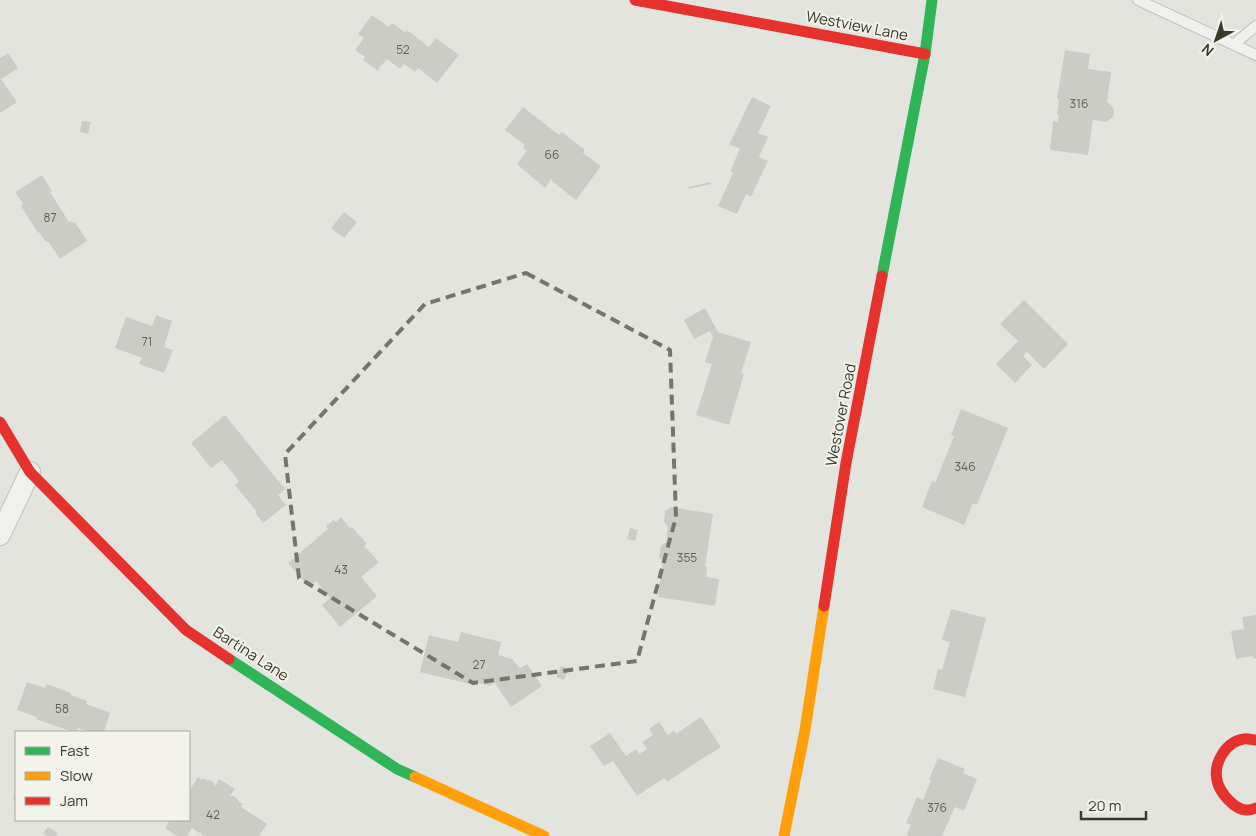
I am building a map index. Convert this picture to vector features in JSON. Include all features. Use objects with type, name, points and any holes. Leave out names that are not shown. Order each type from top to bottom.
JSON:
[{"type":"street","name":"Westview Lane","points":[[635,0],[925,54]]},
{"type":"street","name":"Westover Road","points":[[784,836],[805,730],[846,463],[925,54],[932,0]]},
{"type":"street","name":"Bartina Lane","points":[[0,422],[30,472],[186,630],[397,769],[544,836]]},
{"type":"street","points":[[0,535],[30,472]]},
{"type":"street","points":[[1256,740],[1245,738],[1233,743],[1224,751],[1218,762],[1216,778],[1222,793],[1235,806],[1249,810],[1256,808]]},
{"type":"lane","points":[[1138,0],[1256,54]]},
{"type":"lane","points":[[1234,44],[1256,26]]},
{"type":"highlighted area","points":[[526,273],[670,350],[676,517],[637,661],[473,683],[299,578],[285,454],[425,304]]},
{"type":"building","points":[[372,15],[389,27],[392,23],[406,33],[407,30],[429,47],[436,38],[459,55],[437,83],[418,68],[415,72],[404,64],[400,69],[387,59],[378,71],[363,60],[365,57],[355,50],[364,38],[358,34]]},
{"type":"building","points":[[1065,50],[1090,54],[1088,69],[1111,72],[1107,103],[1114,109],[1113,117],[1106,122],[1093,120],[1088,155],[1050,150],[1053,121],[1058,122],[1059,99],[1057,99]]},
{"type":"building","points":[[8,53],[18,68],[1,79],[17,102],[0,113],[0,58]]},
{"type":"building","points":[[752,97],[771,106],[758,133],[768,137],[759,157],[768,161],[751,197],[746,194],[737,214],[718,206],[733,173],[730,172],[740,148],[729,145]]},
{"type":"building","points":[[523,107],[559,135],[562,132],[585,150],[583,153],[601,166],[576,200],[551,179],[545,188],[517,164],[527,151],[523,148],[525,145],[505,130]]},
{"type":"building","points":[[82,121],[91,122],[88,134],[80,132]]},
{"type":"building","points":[[42,175],[52,191],[50,192],[69,222],[75,222],[87,241],[60,259],[48,241],[46,242],[38,233],[21,206],[23,204],[15,192]]},
{"type":"building","points":[[711,182],[711,184],[689,189],[688,187]]},
{"type":"building","points":[[344,212],[357,222],[344,238],[331,228]]},
{"type":"building","points":[[1024,300],[1068,344],[1044,369],[1027,352],[1023,356],[1032,365],[1015,383],[996,364],[1018,341],[1000,324]]},
{"type":"building","points":[[705,308],[718,332],[751,342],[741,373],[744,374],[729,425],[696,415],[712,364],[705,362],[713,337],[710,331],[694,339],[684,320]]},
{"type":"building","points":[[156,315],[172,321],[164,347],[173,350],[164,373],[139,364],[142,358],[115,348],[126,317],[152,326]]},
{"type":"building","points":[[961,409],[1008,428],[977,505],[973,503],[964,525],[922,507],[932,481],[935,483],[954,436],[951,435]]},
{"type":"building","points":[[225,415],[285,489],[278,495],[286,505],[263,523],[255,513],[257,512],[235,485],[239,481],[222,460],[211,468],[191,443]]},
{"type":"building","points":[[671,507],[713,514],[705,567],[707,567],[706,577],[719,579],[715,606],[658,597],[663,561],[659,556],[661,546],[666,542],[668,527],[664,522],[665,511]]},
{"type":"building","points":[[341,517],[367,544],[364,546],[379,562],[361,577],[377,596],[340,627],[322,605],[330,598],[316,581],[309,587],[288,563],[328,529],[326,526],[334,520],[336,522]]},
{"type":"building","points":[[630,528],[638,530],[635,541],[627,539]]},
{"type":"building","points":[[951,609],[986,618],[965,697],[933,689],[938,669],[942,670],[950,642],[942,640]]},
{"type":"building","points":[[1256,615],[1256,658],[1253,659],[1253,656],[1236,659],[1231,631],[1244,629],[1242,617]]},
{"type":"building","points":[[461,632],[501,642],[498,655],[512,659],[520,668],[527,664],[542,686],[511,707],[495,683],[492,682],[491,686],[471,681],[470,684],[420,672],[429,635],[458,642]]},
{"type":"building","points":[[561,666],[569,669],[564,680],[556,677]]},
{"type":"building","points":[[27,682],[45,688],[47,684],[87,701],[86,704],[110,713],[104,731],[87,731],[78,728],[76,731],[70,731],[17,710]]},
{"type":"building","points":[[701,717],[721,747],[667,782],[664,778],[637,796],[613,761],[604,766],[590,746],[610,733],[626,756],[636,749],[639,754],[647,749],[642,742],[653,735],[649,729],[659,722],[668,735],[674,730],[676,734]]},
{"type":"building","points":[[938,758],[965,769],[963,773],[977,779],[964,811],[955,807],[942,836],[906,836],[911,825],[906,823],[917,797],[923,800]]},
{"type":"building","points":[[198,777],[202,780],[203,778],[213,782],[215,786],[219,779],[235,789],[230,796],[234,796],[243,804],[241,807],[267,824],[259,836],[204,836],[192,828],[187,836],[177,836],[165,828],[169,821],[190,821],[190,789]]},
{"type":"building","points":[[48,827],[58,833],[56,836],[47,836],[43,833]]},
{"type":"traffic: fast","points":[[882,276],[925,54],[932,0]]},
{"type":"traffic: fast","points":[[229,659],[397,769],[415,777]]},
{"type":"traffic: slow","points":[[784,836],[805,730],[824,606]]},
{"type":"traffic: slow","points":[[415,777],[544,836]]},
{"type":"traffic: jam","points":[[635,0],[925,54]]},
{"type":"traffic: jam","points":[[824,606],[846,463],[882,276]]},
{"type":"traffic: jam","points":[[0,422],[30,472],[186,630],[229,659]]},
{"type":"traffic: jam","points":[[1256,740],[1246,739],[1238,741],[1227,748],[1219,760],[1216,773],[1218,785],[1228,800],[1243,809],[1256,808]]}]
